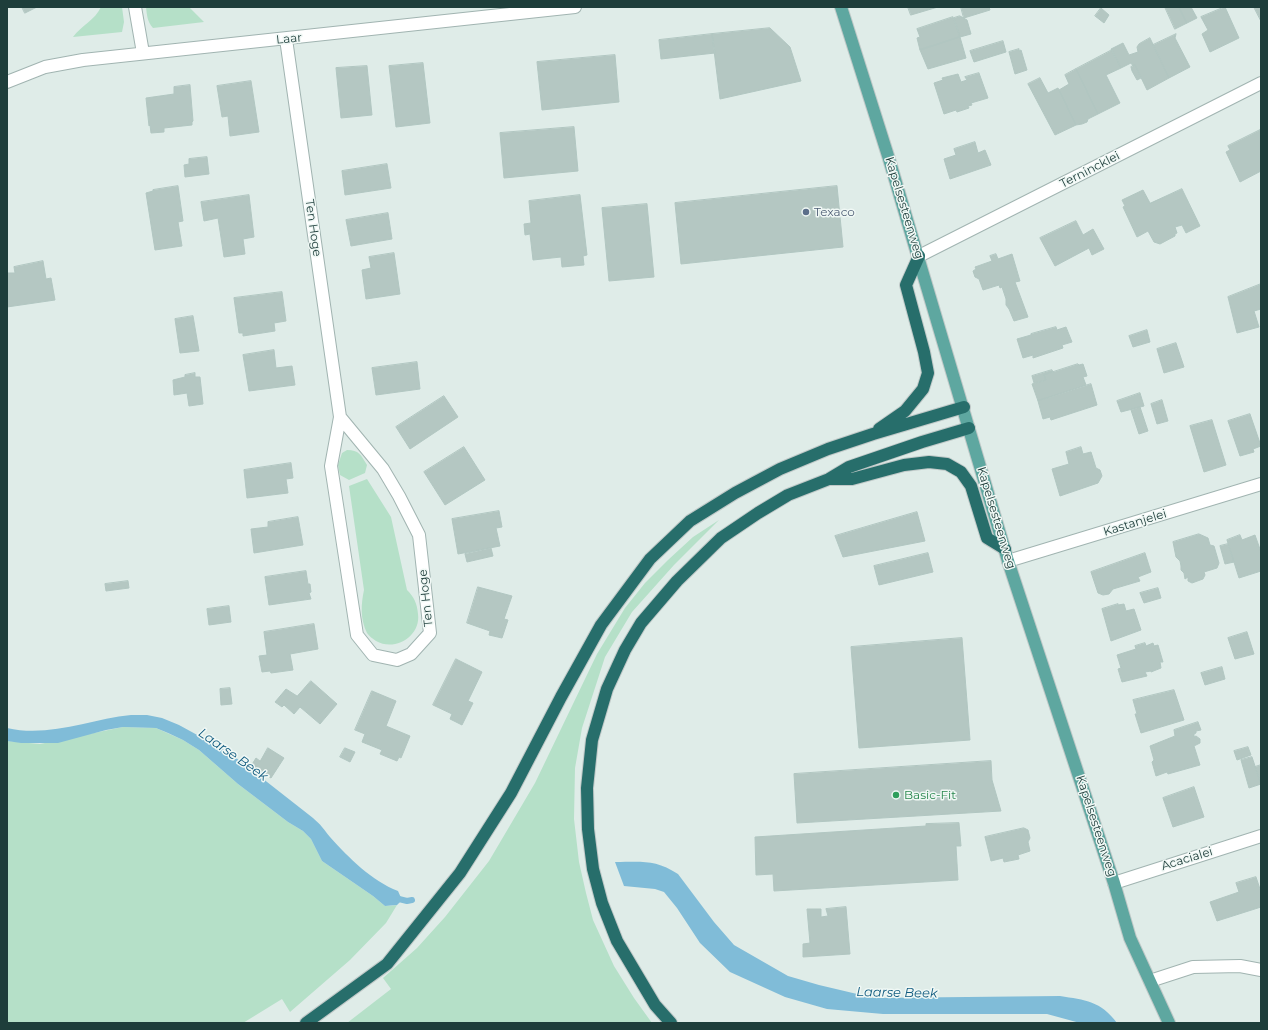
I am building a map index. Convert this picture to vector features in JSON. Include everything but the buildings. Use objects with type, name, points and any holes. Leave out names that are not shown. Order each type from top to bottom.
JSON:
[{"type":"highway","points":[[873,434],[905,411],[923,389],[928,373],[906,284],[919,256]]},
{"type":"highway","points":[[306,1023],[387,964],[460,872],[511,793],[561,697],[601,625],[650,559],[690,521],[735,493],[780,469],[828,449],[964,407]]},
{"type":"highway","points":[[670,1023],[655,1006],[617,941],[602,903],[593,869],[588,829],[586,788],[592,740],[607,689],[625,650],[641,623],[677,581],[721,538],[758,513],[788,495],[829,479],[849,467],[922,442],[969,428]]},
{"type":"highway","points":[[829,479],[852,479],[904,465],[929,462],[946,464],[961,472],[971,486],[987,538],[1007,555]]},
{"type":"main road","name":"Kapelsesteenweg","points":[[841,7],[919,256],[1007,555],[1114,882],[1130,938],[1169,1023]]},
{"type":"street","points":[[135,7],[143,53]]},
{"type":"street","name":"Laar","points":[[7,82],[45,67],[83,60],[575,7]]},
{"type":"street","name":"Ten Hoge","points":[[286,39],[340,417],[331,466],[357,635],[373,655],[397,660],[411,654],[430,633],[419,535],[383,469],[340,417]]},
{"type":"street","name":"Ternincklei","points":[[919,256],[1261,83]]},
{"type":"street","name":"Kastanjelei","points":[[1007,555],[1261,484]]},
{"type":"street","name":"Acacialei","points":[[1114,882],[1261,836]]},
{"type":"street","points":[[1150,981],[1193,967],[1240,966],[1261,970]]},
{"type":"green space","points":[[101,7],[122,7],[124,22],[122,32],[73,37],[95,16]]},
{"type":"green space","points":[[146,7],[189,7],[204,22],[153,28],[148,20]]},
{"type":"green space","points":[[347,450],[357,452],[367,465],[365,473],[349,480],[340,475],[338,465],[342,453]]},
{"type":"green space","points":[[367,479],[391,517],[407,590],[415,600],[418,610],[418,622],[411,635],[405,640],[391,645],[376,641],[370,636],[367,633],[362,617],[364,590],[349,486]]},
{"type":"green space","points":[[719,520],[674,565],[632,612],[605,657],[582,728],[575,768],[574,819],[579,862],[593,920],[614,966],[652,1023],[347,1023],[391,989],[383,978],[417,948],[445,917],[489,861],[535,783],[597,654],[625,608],[645,583],[668,560],[693,537]]},
{"type":"green space","points":[[123,727],[156,728],[183,740],[199,750],[238,784],[288,822],[303,831],[311,839],[322,861],[385,906],[397,905],[386,923],[350,960],[290,1012],[282,999],[243,1023],[7,1023],[7,741],[40,744]]},
{"type":"water","points":[[131,715],[147,715],[162,718],[179,725],[221,748],[239,760],[313,818],[337,845],[361,868],[388,887],[398,891],[402,900],[397,905],[385,906],[322,861],[311,839],[303,831],[288,822],[238,784],[199,750],[183,740],[156,728],[123,727],[58,743],[21,743],[7,741],[7,728],[38,731],[69,727]]},
{"type":"water","points":[[615,862],[648,862],[670,869],[678,874],[714,922],[734,945],[788,976],[874,998],[1060,996],[1085,1000],[1099,1006],[1105,1010],[1117,1023],[1080,1023],[1047,1014],[883,1014],[827,1009],[785,997],[730,972],[700,943],[677,908],[664,892],[655,889],[624,886]]},
{"type":"waterway","name":"Laarse Beek","points":[[395,898],[407,901],[412,900]]},
{"type":"place","name":"Texaco","points":[[806,212]]},
{"type":"place","name":"Basic-Fit","points":[[896,795]]}]
